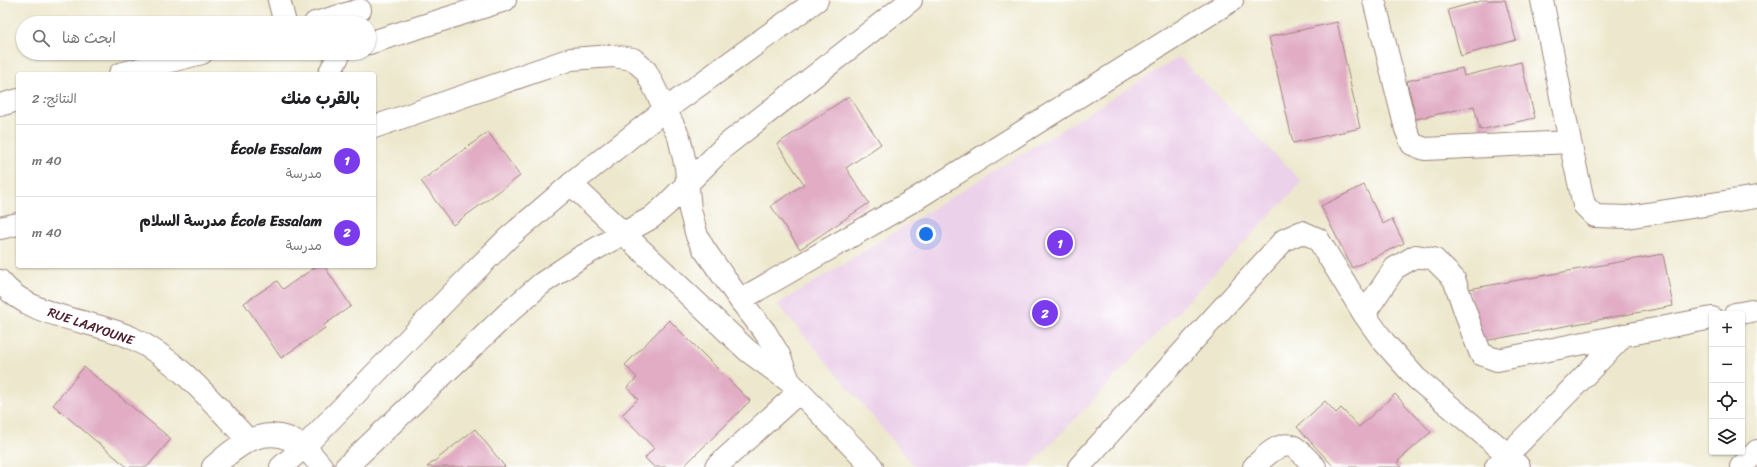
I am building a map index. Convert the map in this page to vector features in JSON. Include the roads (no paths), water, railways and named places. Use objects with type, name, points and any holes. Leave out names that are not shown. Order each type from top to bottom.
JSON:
[{"type":"street","points":[[279,0],[283,16]]},
{"type":"street","points":[[281,467],[304,447],[460,286],[508,239],[571,184],[666,109],[817,0]]},
{"type":"street","points":[[346,467],[508,313],[541,284],[581,257],[651,218],[665,206],[714,156],[744,130],[910,0]]},
{"type":"street","points":[[740,300],[914,200],[1232,0]]},
{"type":"street","points":[[1374,0],[1406,129],[1412,144],[1425,149],[1570,142]]},
{"type":"street","points":[[1542,0],[1584,206],[1595,216],[1627,217],[1757,197]]},
{"type":"street","points":[[376,40],[498,1]]},
{"type":"street","points":[[341,16],[360,11]]},
{"type":"street","points":[[376,126],[571,59],[597,56],[613,56],[633,59],[646,71],[680,137],[684,152],[690,210],[697,236],[704,249],[740,300],[765,332],[779,355],[794,386]]},
{"type":"street","points":[[128,72],[175,60]]},
{"type":"street","points":[[330,72],[336,60]]},
{"type":"street","points":[[0,105],[16,101]]},
{"type":"street","points":[[571,184],[748,351],[794,386],[872,467]]},
{"type":"street","points":[[0,228],[16,224]]},
{"type":"street","points":[[1079,467],[1284,240],[1302,232],[1318,239],[1364,314],[1384,342],[1416,378],[1507,463],[1624,335]]},
{"type":"street","points":[[1364,314],[1395,268],[1416,256],[1434,259],[1454,279],[1481,354],[1497,360],[1516,358],[1709,319]]},
{"type":"street","name":"RUE LAAYOUNE","points":[[0,282],[13,293],[42,309],[116,332],[132,338],[152,349],[187,376],[248,440]]},
{"type":"street","points":[[1745,312],[1757,310]]},
{"type":"street","points":[[716,467],[794,386]]},
{"type":"street","points":[[213,467],[234,449],[248,440],[256,437],[276,436],[295,442],[304,447],[322,467]]},
{"type":"street","points":[[1254,467],[1270,452],[1281,446],[1295,447],[1315,467]]},
{"type":"street","points":[[1741,467],[1757,451]]},
{"type":"place","name":"École Essalam","points":[[1060,243]]},
{"type":"place","name":"École Essalam مدرسة السلام","points":[[1045,313]]}]
